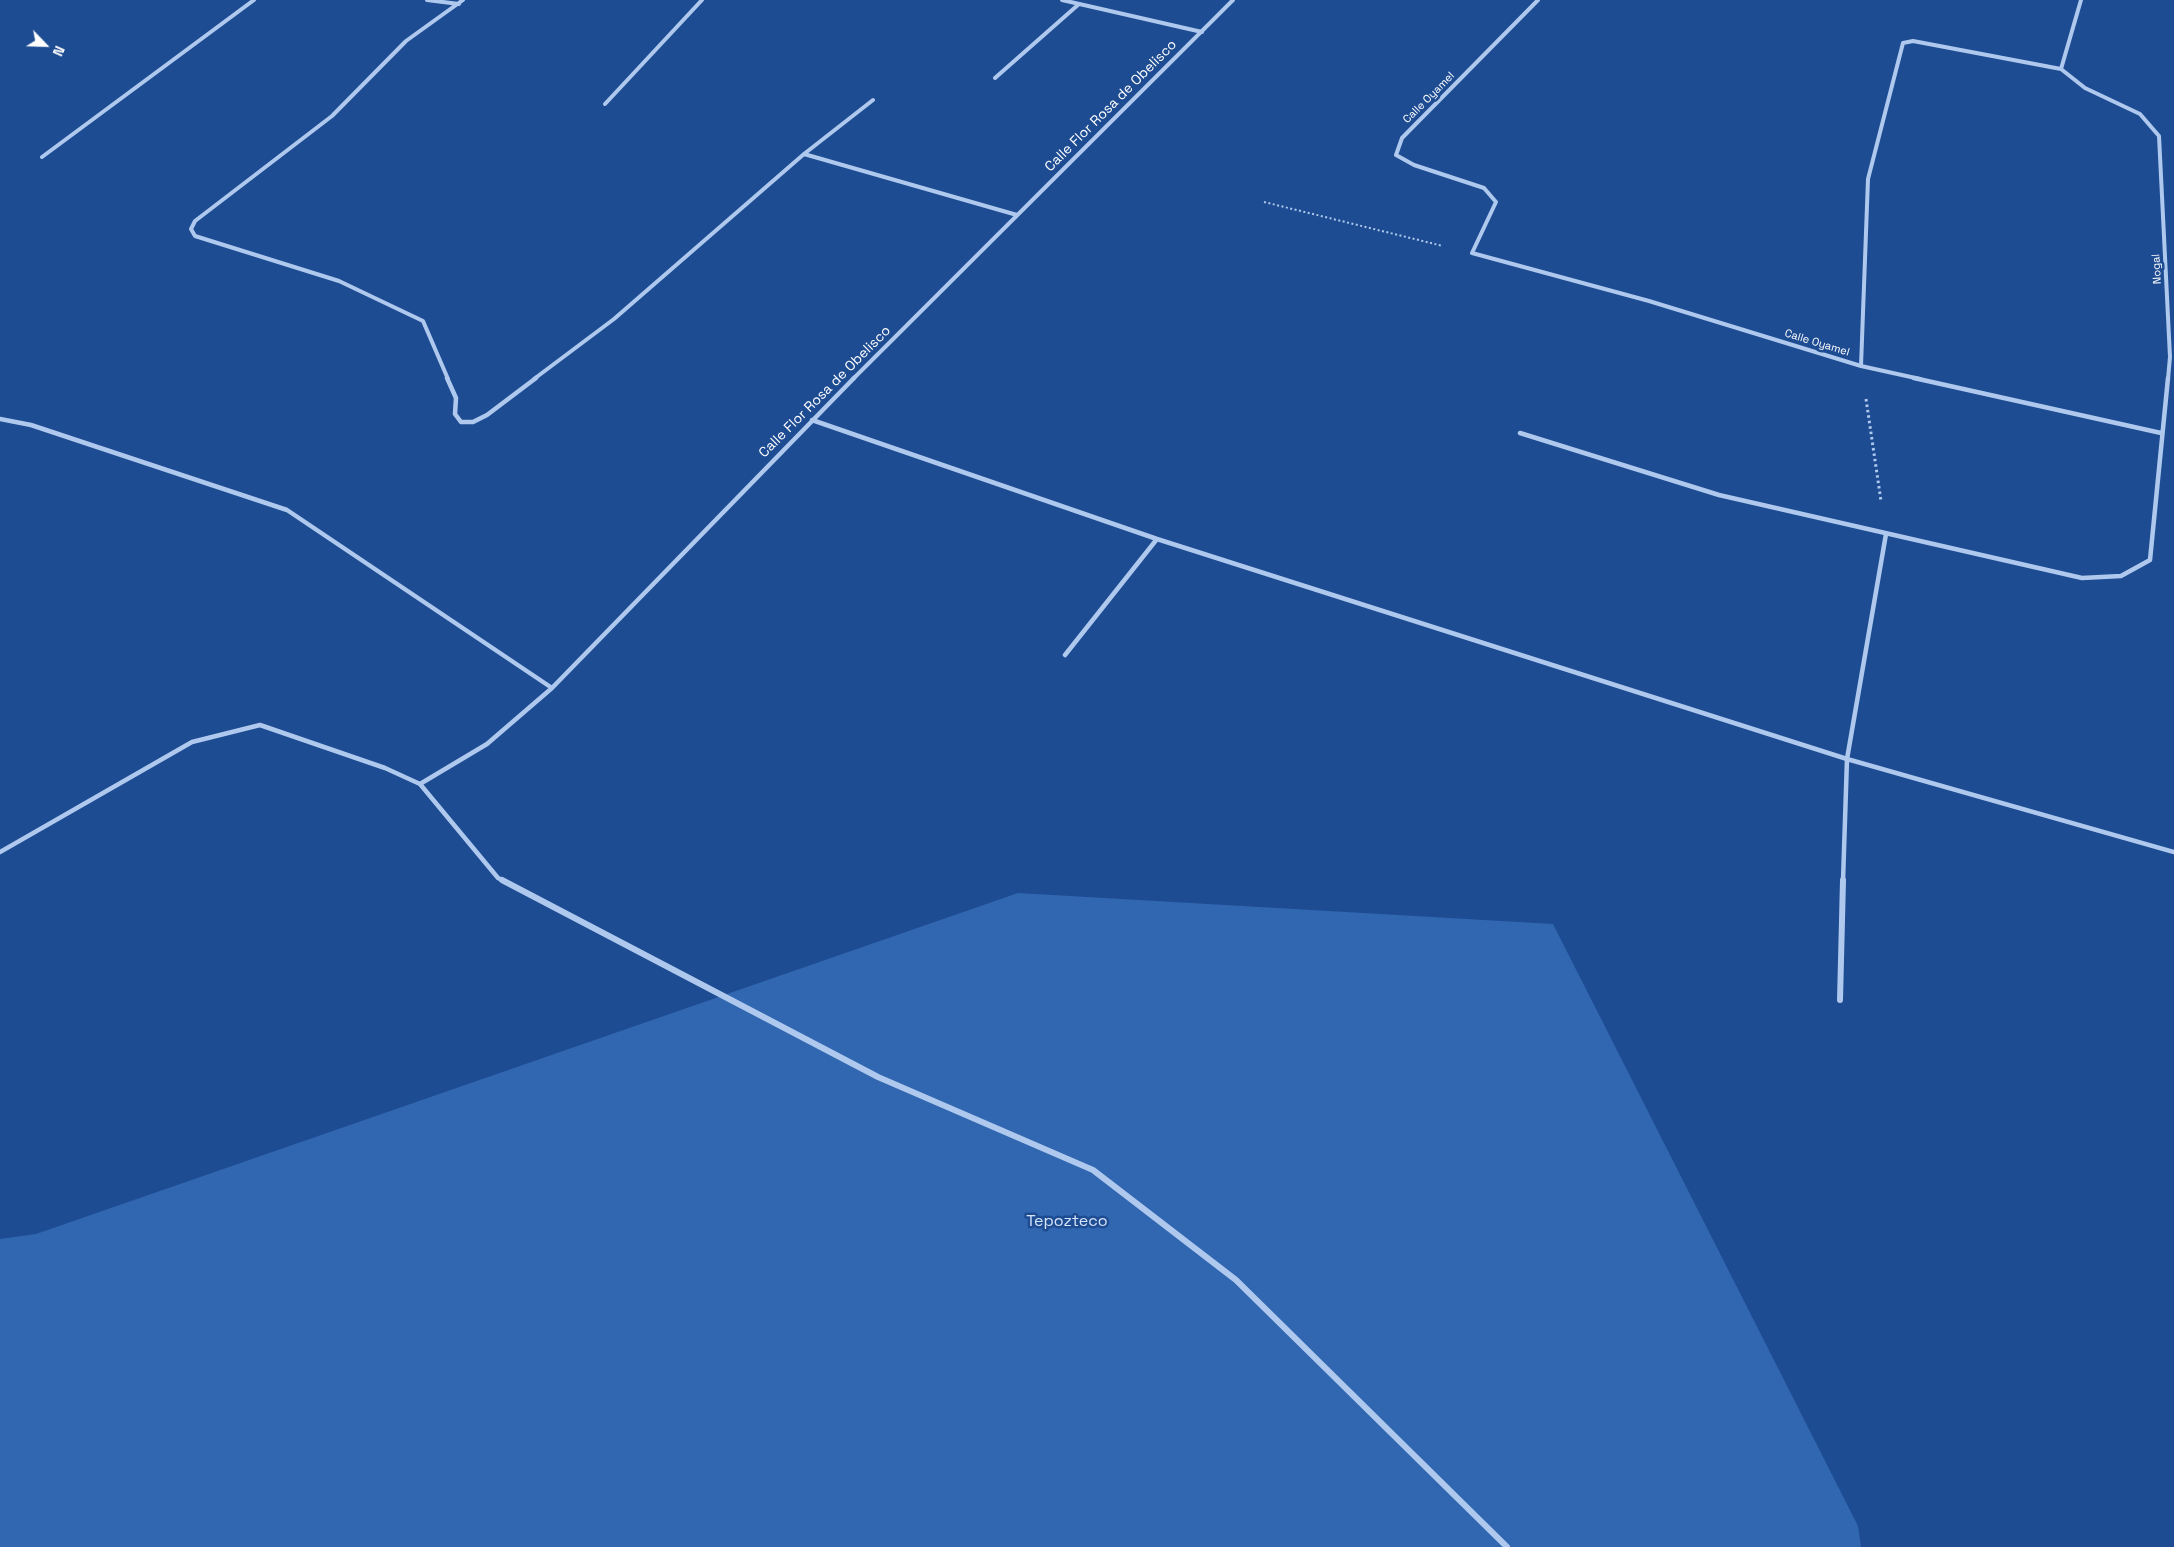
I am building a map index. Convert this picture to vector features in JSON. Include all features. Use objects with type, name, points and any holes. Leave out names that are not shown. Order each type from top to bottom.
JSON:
[{"type":"street","points":[[42,157],[254,0]]},
{"type":"street","points":[[426,0],[459,4]]},
{"type":"street","points":[[463,0],[406,41],[332,116],[195,221],[191,229],[195,236],[338,281],[423,321],[456,398],[455,414],[461,422],[473,422],[487,415],[614,319],[804,154],[873,100]]},
{"type":"street","points":[[605,104],[702,0]]},
{"type":"street","points":[[1062,0],[1202,32]]},
{"type":"street","name":"Calle Flor Rosa de Obelisco","points":[[420,784],[487,744],[552,688],[812,420],[1233,0]]},
{"type":"street","name":"Calle Oyamel","points":[[1538,0],[1402,138],[1396,155],[1414,165],[1484,188],[1496,202],[1472,253],[1648,301],[1861,366],[2162,432]]},
{"type":"street","points":[[1861,366],[1868,179],[1903,43],[1914,41],[2061,69],[2081,0]]},
{"type":"street","points":[[995,78],[1079,4]]},
{"type":"street","name":"Nogal","points":[[1886,534],[2082,578],[2121,576],[2150,560],[2170,357],[2159,136],[2140,114],[2085,88],[2061,69]]},
{"type":"street","points":[[804,154],[1017,215]]},
{"type":"street","points":[[0,419],[31,425],[287,510],[552,688]]},
{"type":"street","points":[[812,420],[1157,539],[1847,759],[2174,852]]},
{"type":"street","points":[[1520,433],[1720,495],[1886,534],[1847,759],[1840,1000]]},
{"type":"street","points":[[1066,656],[1157,539]]},
{"type":"street","points":[[0,852],[192,742],[260,725],[357,758],[420,784],[498,878],[878,1076],[1093,1170],[1236,1280],[1507,1547]]},
{"type":"path","points":[[1264,202],[1472,253]]},
{"type":"path","points":[[1861,366],[1886,534]]},
{"type":"green space","name":"Tepozteco","points":[[1018,893],[1553,924],[1858,1526],[1861,1547],[0,1547],[0,1239],[36,1234]]}]
